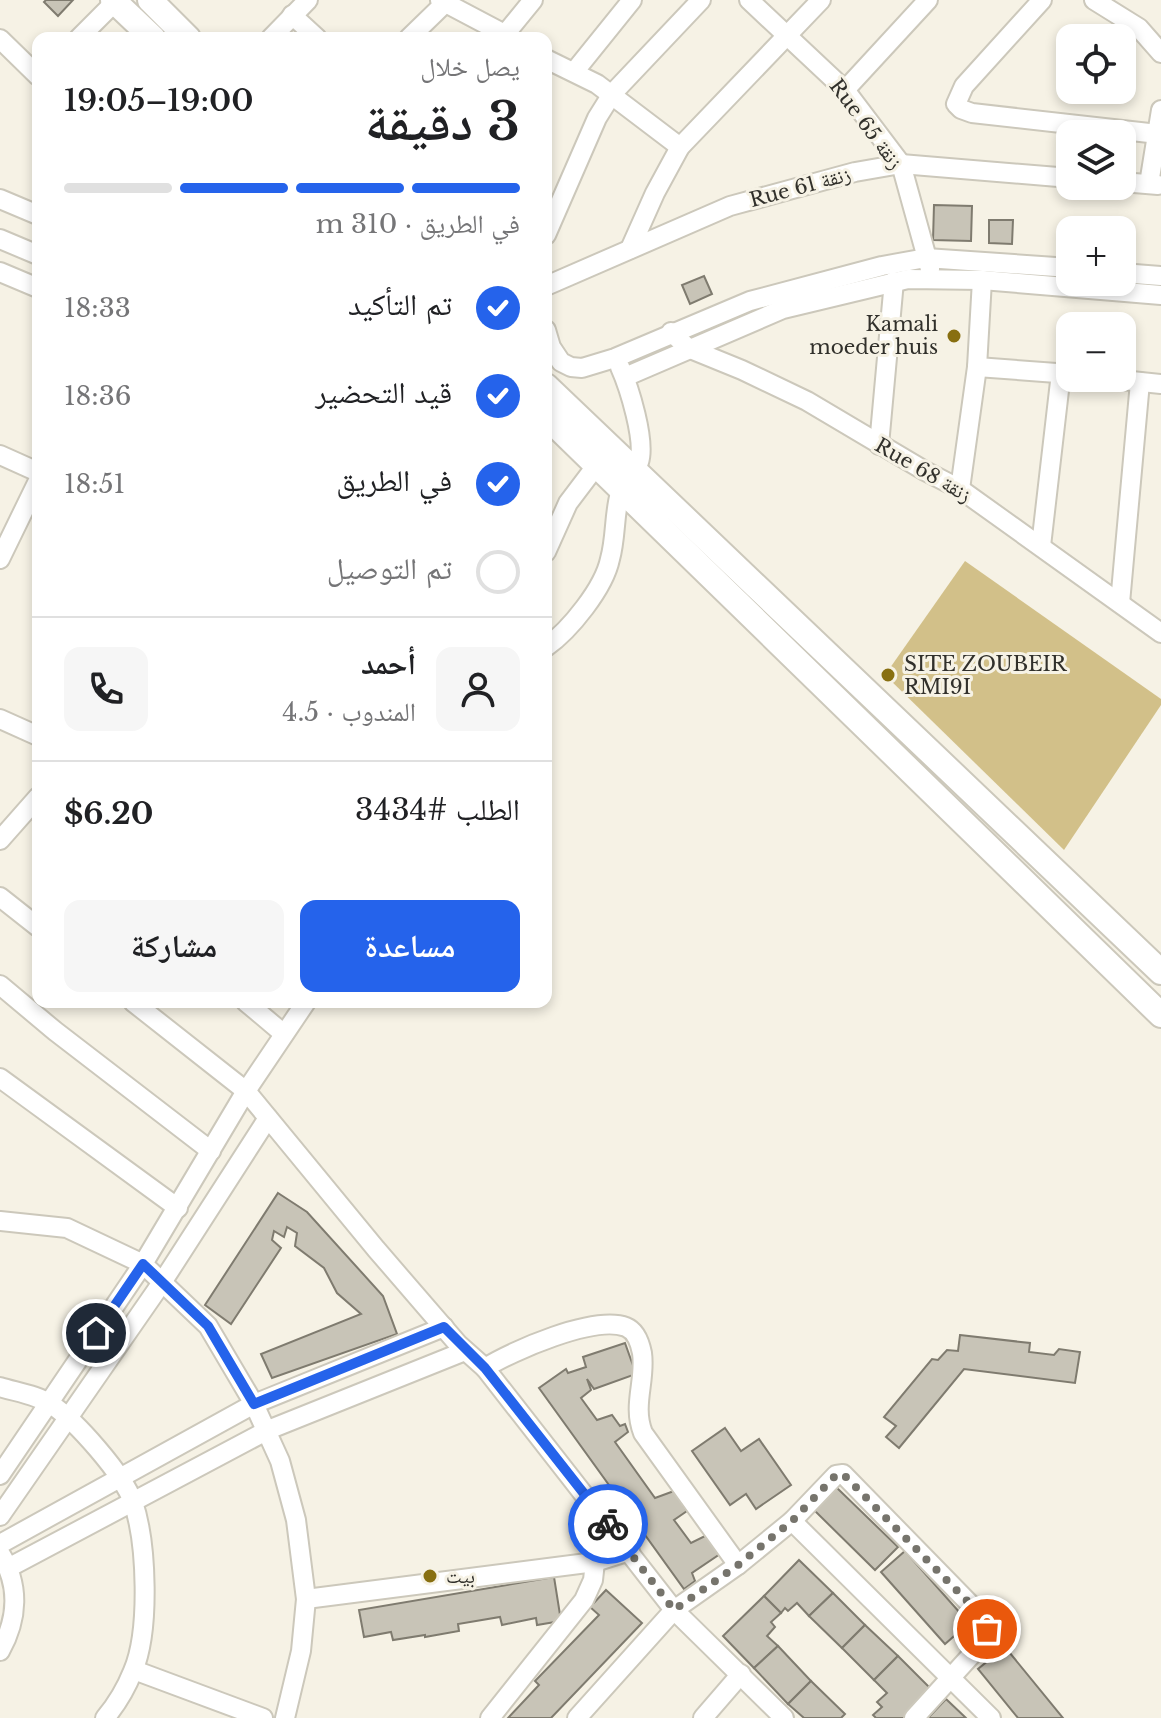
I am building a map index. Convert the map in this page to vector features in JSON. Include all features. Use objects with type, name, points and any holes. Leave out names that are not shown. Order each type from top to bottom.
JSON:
[{"type":"main road","points":[[131,4],[148,32]]},
{"type":"main road","points":[[131,4],[178,32]]},
{"type":"main road","points":[[552,393],[628,480],[1161,1015]]},
{"type":"main road","points":[[552,422],[596,466],[628,480],[1161,972]]},
{"type":"street","points":[[276,32],[308,0]]},
{"type":"street","points":[[510,32],[533,0]]},
{"type":"street","points":[[574,72],[632,0]]},
{"type":"street","points":[[552,221],[597,118],[612,94],[701,0]]},
{"type":"street","name":"Rue 65 زنقة","points":[[749,0],[845,90],[901,164],[933,278]]},
{"type":"street","points":[[630,249],[680,147],[821,0]]},
{"type":"street","points":[[845,90],[928,0]]},
{"type":"street","points":[[1042,0],[964,86],[956,104],[972,113],[1158,134]]},
{"type":"street","points":[[1094,0],[1139,28],[1161,53]]},
{"type":"street","points":[[414,32],[442,1],[500,32]]},
{"type":"street","points":[[88,32],[131,4]]},
{"type":"street","points":[[292,15],[310,32]]},
{"type":"street","points":[[0,39],[32,70]]},
{"type":"street","points":[[552,62],[612,94],[680,147]]},
{"type":"street","points":[[1155,184],[1161,110]]},
{"type":"street","name":"Rue 61 زنقة","points":[[552,283],[730,206],[793,187],[901,164],[1056,177]]},
{"type":"street","points":[[0,199],[32,213],[8,242],[32,252]]},
{"type":"street","points":[[552,348],[561,362],[582,368],[615,358],[750,301],[807,284],[926,258],[1056,267]]},
{"type":"street","points":[[0,272],[32,285]]},
{"type":"street","points":[[1136,274],[1161,276]]},
{"type":"street","points":[[625,377],[783,309],[894,281],[933,278],[982,280],[1161,295]]},
{"type":"street","points":[[960,489],[977,367],[982,280]]},
{"type":"street","points":[[879,445],[894,281]]},
{"type":"street","name":"Rue 68 زنقة","points":[[671,332],[688,348],[807,401],[960,489],[1161,633]]},
{"type":"street","points":[[552,641],[574,621],[610,564],[628,480],[640,460],[641,444],[625,377],[615,358]]},
{"type":"street","points":[[977,367],[1056,373]]},
{"type":"street","points":[[1136,382],[1161,384]]},
{"type":"street","points":[[1120,603],[1140,382]]},
{"type":"street","points":[[1041,546],[1062,392]]},
{"type":"street","points":[[0,455],[32,469]]},
{"type":"street","points":[[552,539],[565,510],[596,466]]},
{"type":"street","points":[[0,559],[32,493]]},
{"type":"street","points":[[552,505],[565,510]]},
{"type":"street","points":[[0,719],[32,733]]},
{"type":"street","points":[[0,840],[32,804]]},
{"type":"street","points":[[22,815],[32,823]]},
{"type":"street","points":[[0,897],[32,922]]},
{"type":"street","points":[[0,985],[211,1151]]},
{"type":"street","points":[[141,1008],[246,1091],[444,1327],[485,1368],[674,1610],[784,1718]]},
{"type":"street","points":[[253,1008],[284,1034]]},
{"type":"street","points":[[0,1475],[143,1264],[246,1091],[302,1008]]},
{"type":"street","points":[[0,1078],[178,1208]]},
{"type":"street","points":[[0,1516],[163,1281],[268,1118]]},
{"type":"street","points":[[0,1221],[67,1228],[143,1264],[208,1326],[254,1404],[280,1461],[296,1520],[306,1599],[301,1651],[285,1718]]},
{"type":"street","points":[[485,1368],[515,1350],[566,1333],[612,1326],[626,1327],[636,1334],[642,1355],[638,1419],[643,1433],[738,1565]]},
{"type":"street","points":[[0,1544],[254,1404],[444,1327]]},
{"type":"street","points":[[0,1651],[15,1611],[15,1596],[4,1560],[132,1500],[268,1430],[465,1351]]},
{"type":"street","points":[[0,1387],[49,1403],[69,1419],[85,1434],[132,1500],[141,1537],[146,1607],[134,1670],[105,1718]]},
{"type":"street","points":[[577,1718],[674,1610],[738,1565],[792,1521],[836,1475],[843,1474],[970,1604],[987,1629],[986,1639],[914,1718]]},
{"type":"street","points":[[792,1521],[953,1677],[991,1718]]},
{"type":"street","points":[[306,1599],[595,1562],[630,1551]]},
{"type":"street","points":[[490,1718],[584,1600],[593,1580],[595,1562]]},
{"type":"street","points":[[134,1670],[263,1718]]},
{"type":"street","points":[[703,1718],[741,1674]]},
{"type":"shaded area","points":[[965,561],[1161,699],[1161,705],[1064,850],[885,675]]},
{"type":"building","points":[[73,0],[58,16],[44,2]]},
{"type":"building","points":[[934,205],[972,206],[971,241],[933,240]]},
{"type":"building","points":[[989,220],[1013,220],[1012,244],[989,243]]},
{"type":"building","points":[[704,276],[712,294],[690,304],[682,285]]},
{"type":"building","points":[[278,1193],[307,1212],[383,1296],[397,1334],[272,1378],[261,1354],[361,1314],[337,1293],[324,1268],[295,1246],[297,1233],[287,1227],[284,1237],[274,1231],[272,1240],[281,1248],[231,1324],[205,1305]]},
{"type":"building","points":[[960,1335],[1030,1343],[1029,1352],[1054,1355],[1059,1349],[1080,1352],[1075,1383],[964,1369],[899,1448],[886,1437],[896,1426],[884,1417],[932,1359],[938,1360],[947,1350],[958,1351]]},
{"type":"building","points":[[625,1343],[636,1374],[594,1389],[587,1379],[591,1390],[581,1398],[597,1420],[612,1415],[620,1426],[625,1424],[628,1432],[615,1442],[655,1498],[674,1491],[687,1511],[674,1520],[691,1543],[707,1535],[720,1554],[692,1573],[695,1581],[684,1589],[539,1388],[566,1369],[568,1373],[586,1367],[583,1357]]},
{"type":"building","points":[[725,1428],[741,1451],[759,1439],[791,1485],[756,1509],[746,1494],[730,1505],[692,1451]]},
{"type":"building","points":[[836,1487],[898,1547],[875,1570],[814,1510]]},
{"type":"building","points":[[905,1551],[969,1623],[945,1644],[881,1572]]},
{"type":"building","points":[[799,1560],[833,1593],[809,1616],[797,1603],[781,1613],[764,1596]]},
{"type":"building","points":[[554,1577],[561,1621],[537,1625],[536,1618],[502,1625],[500,1617],[458,1624],[459,1631],[425,1637],[393,1640],[391,1632],[364,1637],[359,1610]]},
{"type":"building","points":[[606,1590],[642,1623],[551,1718],[508,1718],[539,1685],[535,1681],[599,1615],[590,1607]]},
{"type":"building","points":[[833,1593],[865,1625],[842,1648],[809,1616]]},
{"type":"building","points":[[764,1596],[781,1613],[771,1622],[775,1627],[767,1636],[778,1646],[754,1668],[723,1636]]},
{"type":"building","points":[[865,1625],[898,1656],[874,1680],[842,1648]]},
{"type":"building","points":[[778,1646],[811,1681],[788,1704],[754,1668]]},
{"type":"building","points":[[1005,1647],[1063,1718],[1018,1718],[978,1669]]},
{"type":"building","points":[[898,1656],[933,1691],[906,1718],[876,1718],[873,1715],[882,1707],[877,1702],[887,1693],[874,1680]]},
{"type":"building","points":[[811,1681],[845,1714],[841,1718],[804,1718],[788,1704]]},
{"type":"building","points":[[946,1699],[966,1718],[928,1718]]},
{"type":"way so far","points":[[608,1524],[674,1610],[738,1565],[792,1521],[825,1484],[836,1475],[843,1474],[970,1604],[987,1629]]},
{"type":"place","name":"Kamali moeder huis","points":[[954,336]]},
{"type":"place","name":"SITE ZOUBEIR RMI9I","points":[[888,675]]},
{"type":"place","name":"بيت","points":[[430,1576]]},
{"type":"route","points":[[96,1333],[143,1264],[208,1326],[254,1404],[444,1327],[485,1368],[608,1524]]}]
